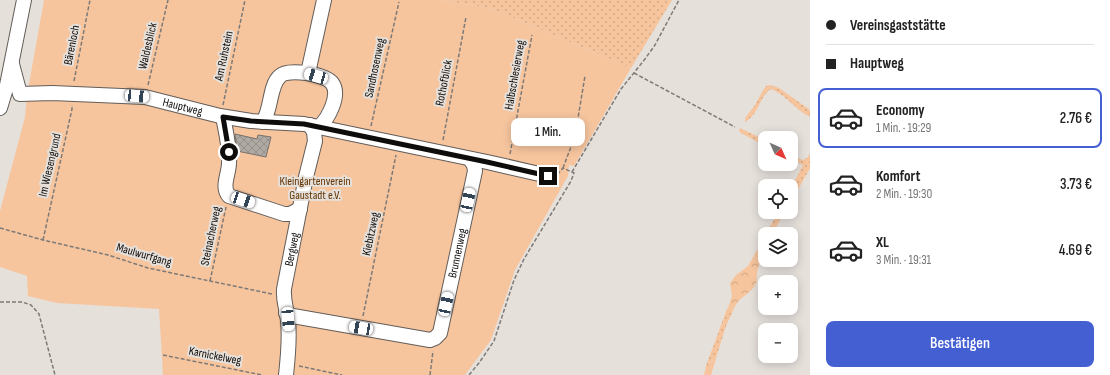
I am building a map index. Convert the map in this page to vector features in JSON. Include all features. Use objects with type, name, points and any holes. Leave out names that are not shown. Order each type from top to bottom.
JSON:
[{"type":"street","points":[[0,108],[12,64],[24,0]]},
{"type":"street","points":[[308,73],[324,0]]},
{"type":"street","name":"Hauptweg","points":[[12,64],[20,94],[27,95],[52,93],[145,97],[221,117],[263,122],[286,122],[314,126],[508,166],[548,176]]},
{"type":"street","points":[[263,122],[268,113],[273,87],[279,76],[288,72],[308,73],[327,79],[335,90],[334,101],[329,115],[314,126]]},
{"type":"street","points":[[221,117],[229,152],[229,165],[225,192],[229,196],[284,214],[290,214],[300,209]]},
{"type":"street","name":"Bergweg","points":[[286,369],[289,338],[284,297],[300,209],[315,141],[314,126]]},
{"type":"street","name":"Brunnenweg","points":[[435,338],[440,333],[475,171],[474,165],[470,159]]},
{"type":"street","points":[[286,313],[293,316],[430,340],[435,338]]},
{"type":"path","name":"Bärenloch","points":[[71,94],[90,0]]},
{"type":"path","name":"Waldesblick","points":[[145,97],[168,0]]},
{"type":"path","name":"Am Ruhstein","points":[[221,117],[245,0]]},
{"type":"path","points":[[469,375],[480,363],[494,341],[514,280],[524,259],[571,181],[574,174],[572,172],[621,89],[655,45],[679,0]]},
{"type":"path","name":"Sandhosenweg","points":[[369,138],[399,2]]},
{"type":"path","name":"Rothofblick","points":[[440,152],[466,17]]},
{"type":"path","name":"Halbschlesierweg","points":[[508,166],[532,35]]},
{"type":"path","points":[[634,72],[735,127]]},
{"type":"path","points":[[562,170],[575,136],[585,76]]},
{"type":"path","name":"Im Wiesengrund","points":[[43,240],[72,109],[71,94]]},
{"type":"path","name":"Kiebitzweg","points":[[361,328],[399,144]]},
{"type":"path","points":[[568,170],[572,172]]},
{"type":"path","name":"Steinacherweg","points":[[210,281],[229,196]]},
{"type":"path","name":"Maulwurfgang","points":[[0,228],[43,240],[108,254],[148,268],[284,297]]},
{"type":"path","points":[[0,302],[22,302],[31,306],[39,314],[55,375]]},
{"type":"path","points":[[430,375],[435,338]]},
{"type":"path","name":"Karnickelweg","points":[[163,355],[262,375]]},
{"type":"path","points":[[286,369],[342,375]]},
{"type":"green space","name":"Kleingartenverein Gaustadt e.V.","points":[[44,0],[442,0],[492,9],[631,68],[574,166],[569,165],[568,176],[515,270],[491,340],[465,375],[163,375],[159,309],[57,303],[28,296],[27,276],[0,267],[0,211],[25,117],[27,95]]},
{"type":"green space","points":[[442,0],[672,0],[631,68],[492,9]]},
{"type":"green space","points":[[770,85],[779,88],[810,110],[810,117],[800,111],[782,95],[771,89],[764,96],[750,119],[745,122],[745,118],[755,105],[766,86]]},
{"type":"green space","points":[[740,128],[758,137],[758,142],[741,133],[739,131]]},
{"type":"green space","points":[[810,154],[810,168],[798,189],[798,179],[796,179],[803,165],[798,163],[798,158],[803,160]]},
{"type":"green space","points":[[774,219],[781,219],[776,227],[770,227]]},
{"type":"green space","points":[[758,248],[759,267],[756,284],[751,291],[738,302],[733,311],[728,308],[732,296],[730,283],[736,275],[748,266]]},
{"type":"green space","points":[[729,307],[733,311],[726,326],[716,358],[715,360],[707,363],[727,309]]},
{"type":"green space","points":[[716,359],[711,375],[704,375],[707,362],[709,363]]},
{"type":"building","points":[[235,134],[257,139],[258,135],[271,137],[266,157],[237,151]]},
{"type":"route","points":[[229,152],[223,117],[251,121],[304,124],[548,176]]}]
